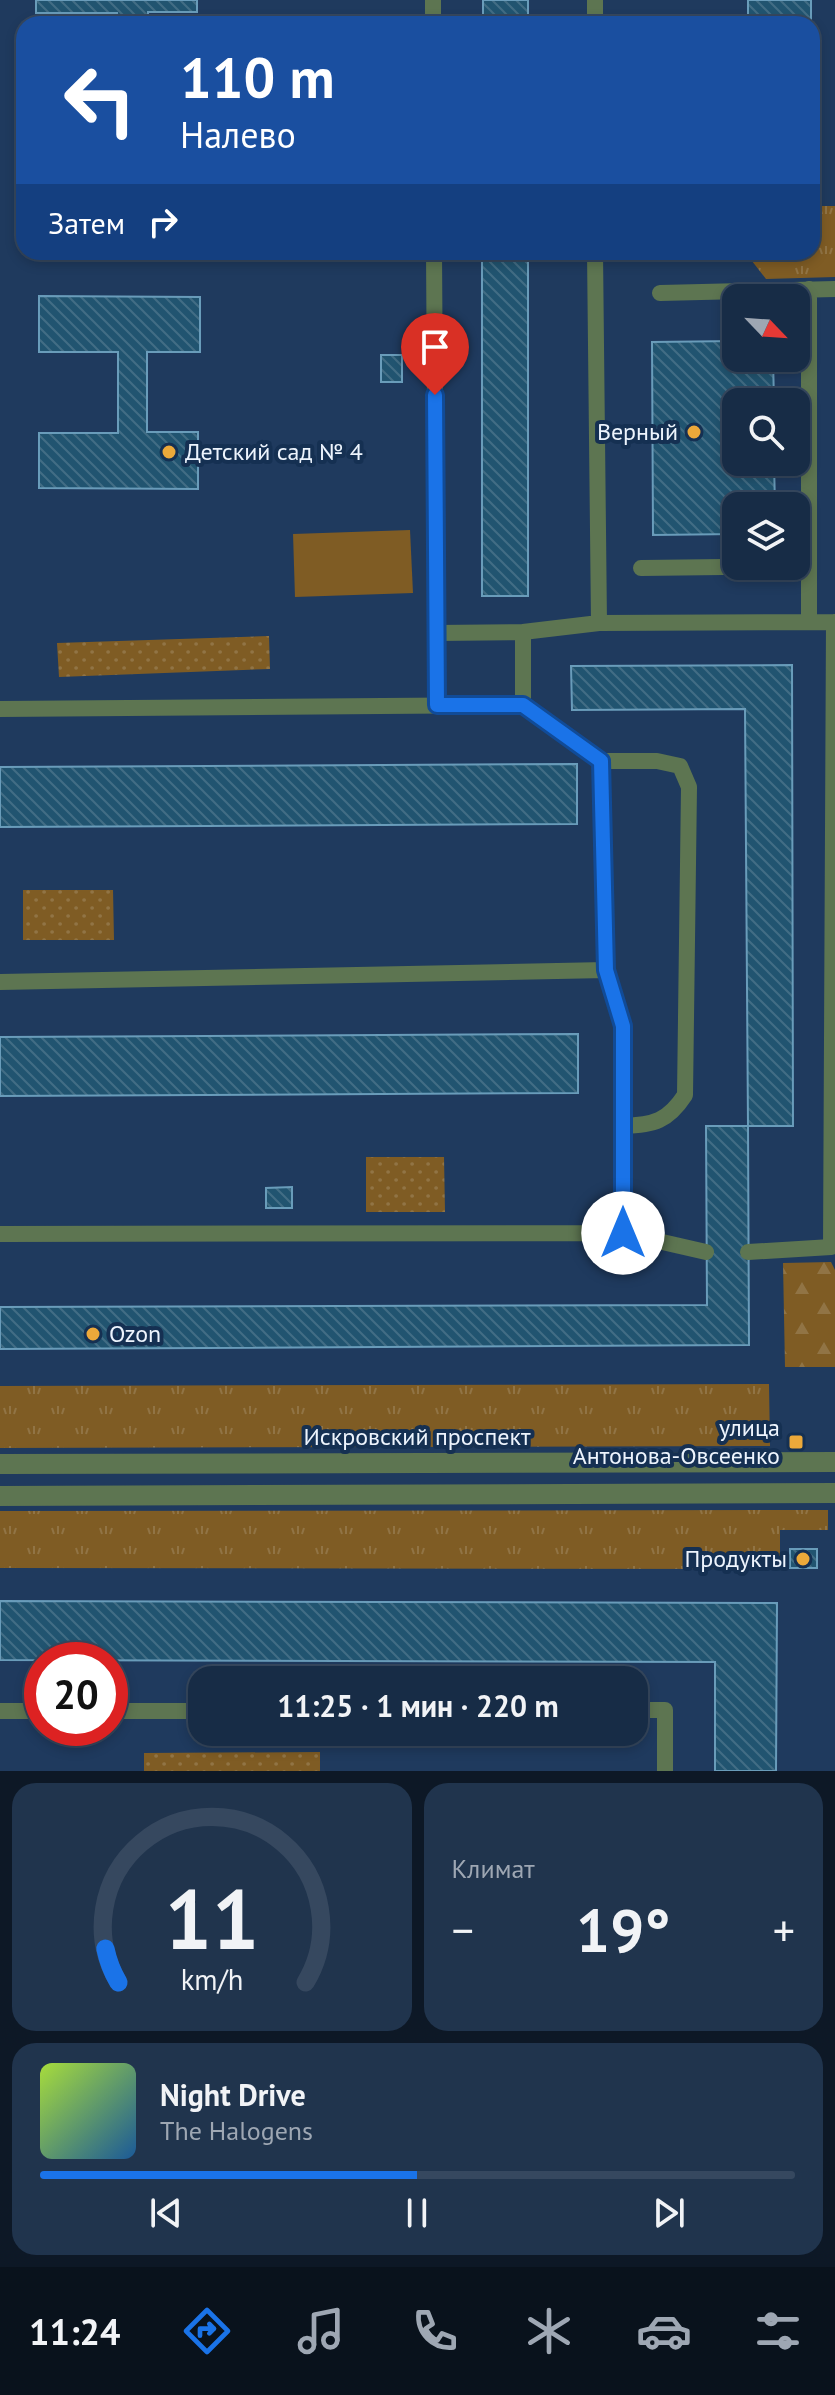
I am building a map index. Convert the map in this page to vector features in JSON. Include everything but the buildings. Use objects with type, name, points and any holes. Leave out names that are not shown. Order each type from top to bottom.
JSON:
[{"type":"street","name":"Искровский проспект","points":[[0,1464],[835,1462]]},
{"type":"street","points":[[0,1496],[835,1493]]},
{"type":"lane","points":[[434,260],[437,705]]},
{"type":"lane","points":[[595,260],[599,623]]},
{"type":"lane","points":[[810,289],[835,289]]},
{"type":"lane","points":[[660,293],[722,291]]},
{"type":"lane","points":[[809,372],[809,492]]},
{"type":"lane","points":[[641,568],[722,567]]},
{"type":"lane","points":[[809,580],[809,622]]},
{"type":"lane","points":[[436,633],[523,632],[599,623],[834,622],[833,1246],[748,1252]]},
{"type":"lane","points":[[523,632],[523,705]]},
{"type":"lane","points":[[0,709],[523,705],[601,761],[657,761],[680,766],[689,787],[685,1095],[672,1115],[651,1125],[623,1126]]},
{"type":"lane","points":[[601,761],[606,970],[623,1026],[623,1233]]},
{"type":"lane","points":[[0,982],[606,970]]},
{"type":"lane","points":[[0,1234],[623,1233],[706,1252]]},
{"type":"lane","points":[[648,1710],[665,1710],[665,1771]]},
{"type":"lane","points":[[0,1711],[24,1711]]},
{"type":"lane","points":[[128,1711],[188,1711]]},
{"type":"green space","points":[[820,206],[835,206],[835,277],[766,279],[751,260],[820,260]]},
{"type":"green space","points":[[410,530],[413,593],[295,597],[293,534]]},
{"type":"green space","points":[[269,636],[270,669],[59,677],[57,643]]},
{"type":"green space","points":[[23,890],[113,890],[114,940],[23,940]]},
{"type":"green space","points":[[366,1157],[444,1157],[445,1212],[366,1212]]},
{"type":"green space","points":[[831,1262],[835,1270],[835,1367],[785,1367],[783,1263]]},
{"type":"green space","points":[[769,1384],[770,1446],[0,1448],[0,1386]]},
{"type":"green space","points":[[828,1510],[828,1530],[780,1530],[780,1569],[0,1568],[0,1511]]},
{"type":"green space","points":[[320,1752],[320,1771],[144,1771],[144,1753]]},
{"type":"place","name":"Верный","points":[[694,432]]},
{"type":"place","name":"Детский сад № 4","points":[[169,452]]},
{"type":"place","name":"Ozon","points":[[93,1334]]},
{"type":"place","name":"улица Антонова-Овсеенко","points":[[796,1442]]},
{"type":"place","name":"Продукты","points":[[803,1559]]},
{"type":"route","points":[[435,395],[437,705],[523,705],[601,761],[606,970],[623,1026],[623,1233]]}]
